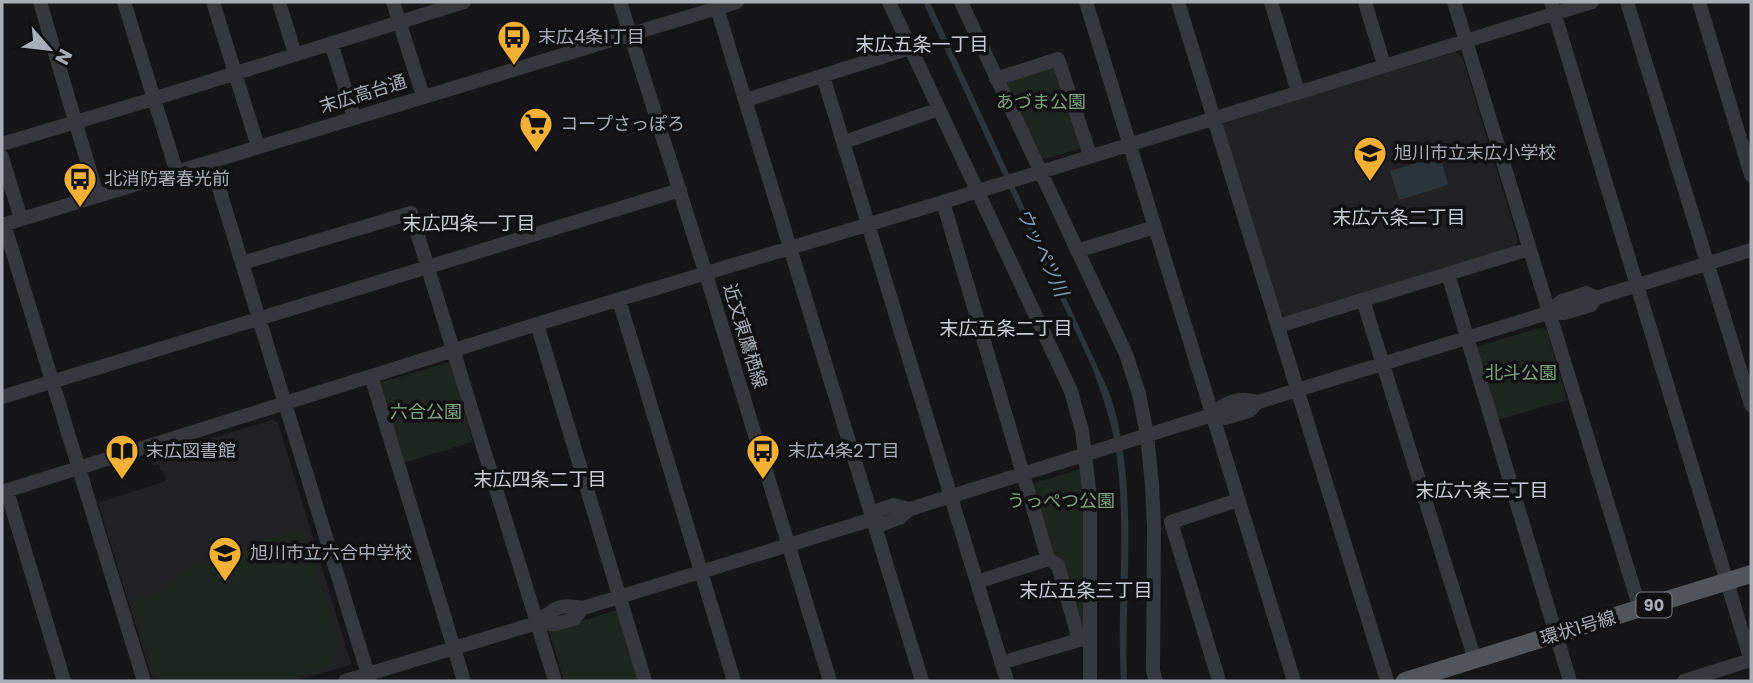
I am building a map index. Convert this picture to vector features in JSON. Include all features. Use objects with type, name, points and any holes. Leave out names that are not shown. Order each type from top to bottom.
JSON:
[{"type":"main road","name":"環状1号線","points":[[1405,681],[1751,574]]},
{"type":"street","points":[[40,2],[97,195]]},
{"type":"street","points":[[124,2],[177,173]]},
{"type":"street","points":[[213,2],[258,147]]},
{"type":"street","points":[[279,2],[295,54]]},
{"type":"street","points":[[393,2],[423,96]]},
{"type":"street","points":[[2,144],[464,2]]},
{"type":"street","name":"近文東鷹栖線","points":[[620,2],[830,681]]},
{"type":"street","name":"末広高台通","points":[[3,225],[737,2]]},
{"type":"street","points":[[889,2],[939,109],[983,189],[1071,391],[1090,454],[1084,639],[1090,681]]},
{"type":"street","points":[[961,2],[1034,173],[1077,251],[1126,354],[1139,394],[1142,437],[1152,485],[1153,671],[1156,681]]},
{"type":"street","points":[[1086,2],[1294,681]]},
{"type":"street","points":[[1178,2],[1387,681]]},
{"type":"street","points":[[1271,2],[1298,92]]},
{"type":"street","points":[[1365,2],[1384,65]]},
{"type":"street","points":[[1454,2],[1640,609]]},
{"type":"street","points":[[64,681],[4,492],[537,324],[1466,40],[1553,7],[1592,2]]},
{"type":"street","points":[[1628,2],[1751,405]]},
{"type":"street","points":[[1699,2],[1751,175]]},
{"type":"street","points":[[1553,7],[1751,661],[1684,681]]},
{"type":"street","points":[[717,8],[922,681]]},
{"type":"street","points":[[331,43],[354,117]]},
{"type":"street","points":[[746,100],[910,48]]},
{"type":"street","points":[[996,79],[1058,59],[1090,155]]},
{"type":"street","points":[[823,76],[1007,681]]},
{"type":"street","points":[[844,142],[939,109]]},
{"type":"street","points":[[2,157],[21,219]]},
{"type":"street","points":[[211,162],[369,678]]},
{"type":"street","points":[[2,397],[680,190]]},
{"type":"street","points":[[943,202],[1048,559],[1058,565],[1084,639]]},
{"type":"street","points":[[242,263],[411,214],[555,681]]},
{"type":"street","points":[[3,225],[144,681]]},
{"type":"street","points":[[1077,251],[1155,227]]},
{"type":"street","points":[[1278,326],[1530,249]]},
{"type":"street","points":[[345,681],[369,678],[537,623],[554,608],[569,605],[583,608],[873,519],[883,524],[900,519],[910,509],[951,495],[1212,415],[1225,418],[1249,411],[1258,402],[1549,313],[1562,301],[1587,293],[1596,298],[1751,250]]},
{"type":"street","points":[[1448,274],[1570,681]]},
{"type":"street","points":[[619,300],[734,681]]},
{"type":"street","points":[[1363,300],[1475,660]]},
{"type":"street","points":[[537,324],[645,681]]},
{"type":"street","points":[[371,376],[464,681]]},
{"type":"street","points":[[1154,527],[1238,500]]},
{"type":"street","points":[[1171,522],[1219,681]]},
{"type":"street","points":[[977,582],[1048,559]]},
{"type":"street","points":[[1001,663],[1084,639]]},
{"type":"shaded area","name":"旭川市立末広小学校","points":[[1455,52],[1462,56],[1518,240],[1513,250],[1288,317],[1280,313],[1221,127],[1224,122]]},
{"type":"shaded area","name":"旭川市立六合中学校","points":[[272,420],[278,423],[351,663],[296,681],[153,681],[98,503],[166,481],[159,465],[153,466],[150,457]]},
{"type":"green space","name":"あづま公園","points":[[1054,67],[1082,148],[1045,159],[1038,157],[1005,84]]},
{"type":"green space","name":"北斗公園","points":[[1542,327],[1547,330],[1567,400],[1497,420],[1476,351],[1479,346]]},
{"type":"green space","name":"六合公園","points":[[450,362],[473,442],[403,463],[379,383]]},
{"type":"green space","name":"うっぺつ公園","points":[[1083,468],[1086,631],[1081,632],[1049,550],[1031,484]]},
{"type":"green space","points":[[302,528],[340,645],[329,667],[284,681],[156,681],[131,599],[165,589],[188,567]]},
{"type":"green space","points":[[617,610],[638,681],[564,681],[549,631]]},
{"type":"water","name":"ウッペツ川","points":[[923,2],[930,2],[1115,410],[1127,491],[1127,681],[1121,681],[1121,526],[1118,465],[1106,408],[1092,367]]},
{"type":"water","points":[[1440,156],[1448,185],[1399,200],[1390,171]]},
{"type":"place","name":"末広4条1丁目","points":[[514,67]]},
{"type":"place","name":"コープさっぽろ","points":[[536,154]]},
{"type":"place","name":"旭川市立末広小学校","points":[[1370,183]]},
{"type":"place","name":"北消防署春光前","points":[[80,209]]},
{"type":"place","name":"末広図書館","points":[[122,481]]},
{"type":"place","name":"末広4条2丁目","points":[[763,481]]},
{"type":"place","name":"旭川市立六合中学校","points":[[225,583]]},
{"type":"district","name":"末広五条一丁目","points":[[922,44]]},
{"type":"district","name":"末広六条二丁目","points":[[1399,217]]},
{"type":"district","name":"末広四条一丁目","points":[[469,223]]},
{"type":"district","name":"末広五条二丁目","points":[[1006,328]]},
{"type":"district","name":"末広四条二丁目","points":[[540,479]]},
{"type":"district","name":"末広六条三丁目","points":[[1482,490]]},
{"type":"district","name":"末広五条三丁目","points":[[1086,590]]}]
